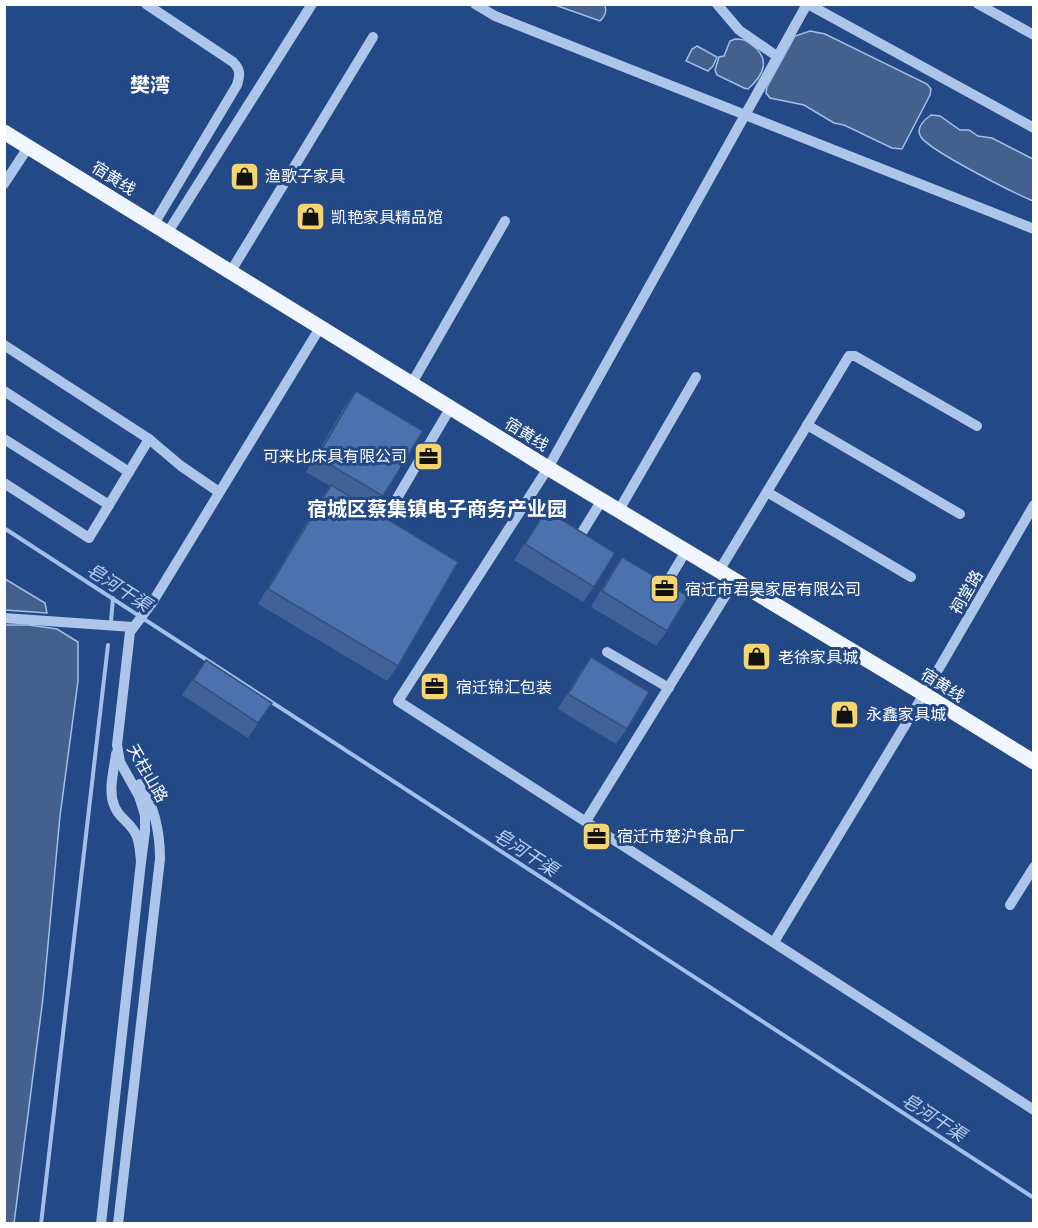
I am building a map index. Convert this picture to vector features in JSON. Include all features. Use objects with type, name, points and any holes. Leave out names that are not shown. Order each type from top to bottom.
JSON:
[{"type":"main road","name":"宿黄线","points":[[4,132],[548,468],[1034,762]]},
{"type":"street","points":[[146,4],[233,62],[239,67],[240,74],[237,85],[154,224]]},
{"type":"street","points":[[168,232],[312,4]]},
{"type":"street","points":[[475,4],[495,16],[1034,229]]},
{"type":"street","points":[[717,4],[739,30],[778,57]]},
{"type":"street","points":[[1034,128],[807,4],[548,468],[398,701],[1034,1110]]},
{"type":"street","points":[[978,4],[1034,35]]},
{"type":"street","points":[[231,271],[373,37]]},
{"type":"street","points":[[4,184],[28,146]]},
{"type":"street","points":[[412,383],[505,220]]},
{"type":"street","points":[[141,862],[145,815],[139,796],[120,762],[117,745],[130,636],[134,625],[152,603],[321,326]]},
{"type":"street","points":[[4,345],[149,439],[181,466],[219,492]]},
{"type":"street","points":[[719,571],[849,356],[855,356],[977,426]]},
{"type":"street","points":[[619,510],[696,377]]},
{"type":"street","points":[[4,391],[129,472]]},
{"type":"street","points":[[384,520],[451,407]]},
{"type":"street","points":[[807,425],[960,514]]},
{"type":"street","points":[[4,439],[109,504]]},
{"type":"street","points":[[4,483],[89,538],[149,439]]},
{"type":"street","points":[[767,492],[911,577]]},
{"type":"street","points":[[581,534],[602,500]]},
{"type":"street","name":"祠堂路","points":[[774,942],[924,694],[1034,505]]},
{"type":"street","points":[[668,581],[686,551]]},
{"type":"street","points":[[586,821],[735,580]]},
{"type":"street","points":[[4,618],[134,625]]},
{"type":"street","points":[[608,652],[669,688]]},
{"type":"street","name":"天柱山路","points":[[101,1224],[141,862],[135,831],[117,812],[112,801],[111,790],[117,745]]},
{"type":"street","name":"天柱山路","points":[[117,745],[144,790],[155,814],[160,839],[155,906],[118,1224]]},
{"type":"street","points":[[1010,905],[1034,867]]},
{"type":"water","points":[[555,5],[605,5],[606,12],[600,21]]},
{"type":"water","points":[[810,31],[825,34],[927,84],[931,89],[902,149],[892,148],[844,125],[834,123],[804,105],[770,98],[766,93],[767,87],[795,36]]},
{"type":"water","points":[[735,39],[750,43],[762,56],[761,73],[748,89],[717,75],[715,70],[719,57],[724,56],[730,41]]},
{"type":"water","points":[[697,46],[717,57],[708,71],[686,61],[692,49]]},
{"type":"water","points":[[931,115],[940,116],[960,130],[969,130],[978,136],[992,138],[1033,159],[1033,201],[973,171],[928,143],[921,137],[919,130],[923,122]]},
{"type":"water","points":[[5,579],[45,603],[47,613],[5,610]]},
{"type":"water","points":[[4,625],[29,625],[57,629],[78,642],[78,681],[60,816],[43,998],[14,1223],[5,1224]]},
{"type":"building","points":[[356,391],[423,431],[383,496],[317,457]]},
{"type":"building","points":[[331,485],[458,562],[398,666],[268,589]]},
{"type":"building","points":[[546,510],[615,553],[594,587],[525,544]]},
{"type":"building","points":[[622,557],[688,596],[667,631],[602,591]]},
{"type":"building","points":[[591,657],[649,692],[627,729],[568,694]]},
{"type":"building","points":[[206,660],[272,703],[258,723],[193,680]]},
{"type":"waterway","name":"皂河干渠","points":[[4,528],[1034,1198]]},
{"type":"waterway","points":[[111,621],[113,598]]},
{"type":"waterway","points":[[41,1224],[108,645]]},
{"type":"place","name":"渔歌子家具","points":[[244,176]]},
{"type":"place","name":"凯艳家具精品馆","points":[[310,217]]},
{"type":"place","name":"可来比床具有限公司","points":[[428,456]]},
{"type":"place","name":"宿迁市君昊家居有限公司","points":[[664,589]]},
{"type":"place","name":"老徐家具城","points":[[757,657]]},
{"type":"place","name":"宿迁锦汇包装","points":[[435,687]]},
{"type":"place","name":"永鑫家具城","points":[[845,714]]},
{"type":"place","name":"宿迁市楚沪食品厂","points":[[596,836]]},
{"type":"district","name":"樊湾","points":[[150,85]]},
{"type":"district","name":"宿城区蔡集镇电子商务产业园","points":[[437,509]]}]
